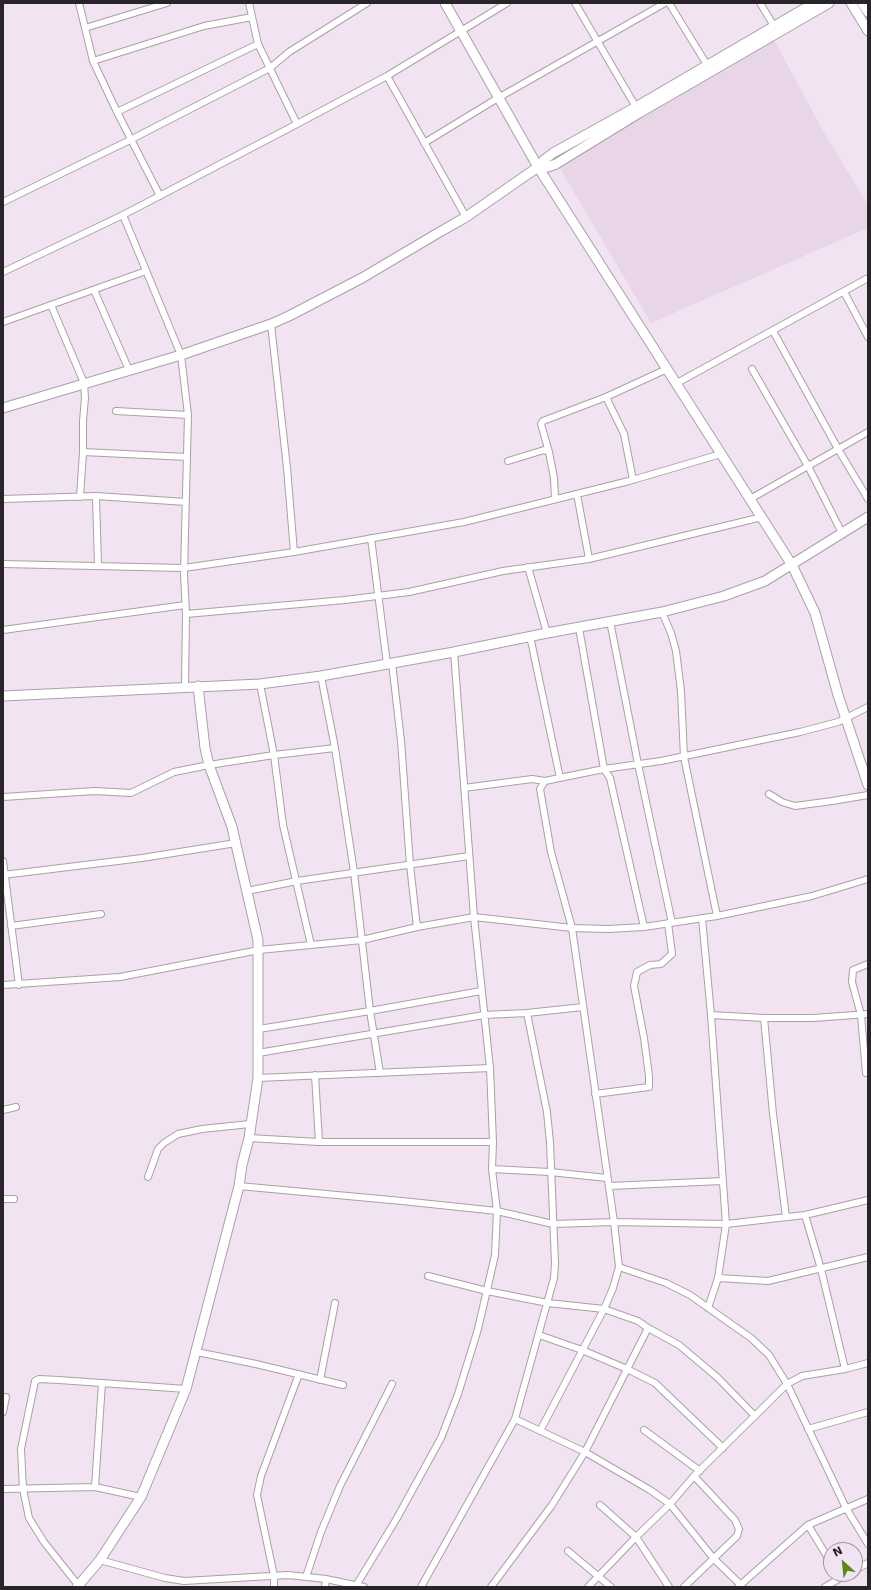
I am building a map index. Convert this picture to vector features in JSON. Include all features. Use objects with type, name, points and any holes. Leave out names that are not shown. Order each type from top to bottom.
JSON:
[{"type":"street","points":[[79,3],[93,61],[130,140],[160,196]]},
{"type":"street","points":[[85,28],[167,3]]},
{"type":"street","points":[[249,3],[258,44],[297,124]]},
{"type":"street","points":[[3,202],[130,140],[270,68],[289,52],[367,3]]},
{"type":"street","points":[[445,3],[538,167],[792,565],[815,613],[846,719],[868,785]]},
{"type":"street","points":[[3,272],[123,215],[387,76],[507,3]]},
{"type":"street","points":[[575,3],[636,107]]},
{"type":"street","points":[[424,143],[498,98],[599,42],[664,3]]},
{"type":"street","points":[[669,3],[709,68]]},
{"type":"street","points":[[760,3],[774,26],[772,36]]},
{"type":"street","points":[[538,167],[548,167],[556,164],[774,26],[814,3]]},
{"type":"street","points":[[3,408],[181,356],[271,324],[362,278],[466,217],[538,167],[553,153],[709,68],[772,36],[829,3]]},
{"type":"street","points":[[851,3],[868,31]]},
{"type":"street","points":[[862,3],[868,12]]},
{"type":"street","points":[[93,61],[204,26],[252,17]]},
{"type":"street","points":[[117,112],[258,44]]},
{"type":"street","points":[[387,76],[466,217]]},
{"type":"street","points":[[123,215],[181,356],[188,415],[184,568],[186,614],[185,686]]},
{"type":"street","points":[[3,322],[146,271]]},
{"type":"street","points":[[676,383],[868,278]]},
{"type":"street","points":[[94,290],[129,370]]},
{"type":"street","points":[[844,292],[868,337]]},
{"type":"street","points":[[51,305],[84,384],[85,398],[82,421],[83,452],[80,497]]},
{"type":"street","points":[[271,324],[287,468],[294,552]]},
{"type":"street","points":[[773,331],[838,449],[868,499]]},
{"type":"street","points":[[555,499],[554,478],[549,452],[541,424],[543,421],[606,397],[667,369]]},
{"type":"street","points":[[752,369],[808,466],[842,533]]},
{"type":"street","points":[[606,397],[624,434],[633,480]]},
{"type":"street","points":[[116,411],[188,415]]},
{"type":"street","points":[[750,499],[868,432]]},
{"type":"street","points":[[508,461],[544,450],[549,452]]},
{"type":"street","points":[[83,452],[187,457]]},
{"type":"street","points":[[3,564],[184,568],[294,552],[464,522],[633,480],[721,454]]},
{"type":"street","points":[[577,494],[589,559]]},
{"type":"street","points":[[3,499],[96,496],[186,502]]},
{"type":"street","points":[[96,496],[98,566]]},
{"type":"street","points":[[186,614],[409,592],[503,571],[589,559],[762,517]]},
{"type":"street","points":[[3,696],[185,686],[260,684],[321,676],[389,664],[662,612],[724,596],[765,580],[792,565],[868,517]]},
{"type":"street","points":[[372,538],[401,741],[410,865],[417,927]]},
{"type":"street","points":[[528,567],[547,633]]},
{"type":"street","points":[[3,630],[185,605]]},
{"type":"street","points":[[662,612],[671,633],[676,651],[681,691],[684,757],[717,916]]},
{"type":"street","points":[[595,1094],[649,1087],[650,1076],[634,986],[637,972],[650,965],[661,964],[672,954],[670,923],[610,621]]},
{"type":"street","points":[[578,628],[604,769],[610,778],[644,926]]},
{"type":"street","points":[[530,636],[560,778]]},
{"type":"street","points":[[357,1584],[397,1518],[441,1438],[458,1394],[478,1329],[496,1255],[497,1211],[492,1169],[493,1142],[490,1068],[474,917],[454,652]]},
{"type":"street","points":[[321,676],[335,748],[354,872],[370,1012],[380,1072]]},
{"type":"street","points":[[260,684],[274,755],[283,825],[311,945]]},
{"type":"street","points":[[186,1389],[39,1379],[35,1381],[21,1449],[23,1489],[29,1518],[44,1542],[77,1586],[100,1560],[141,1497],[186,1389],[197,1352],[239,1186],[242,1165],[249,1138],[258,1078],[259,950],[232,827],[204,748],[198,686]]},
{"type":"street","points":[[464,788],[532,779],[545,781],[604,769],[684,757],[800,732],[846,719],[868,707]]},
{"type":"street","points":[[3,796],[95,791],[131,793],[174,772],[274,755],[335,748]]},
{"type":"street","points":[[540,1431],[604,1309],[613,1288],[619,1267],[614,1222],[572,928],[559,885],[548,836],[540,789],[545,781]]},
{"type":"street","points":[[769,794],[782,802],[795,806],[832,802],[868,794]]},
{"type":"street","points":[[4,875],[142,858],[236,843]]},
{"type":"street","points":[[247,891],[297,880],[469,856]]},
{"type":"street","points":[[3,861],[19,984]]},
{"type":"street","points":[[3,985],[120,977],[259,950],[362,940],[417,927],[474,917],[572,928],[608,930],[670,923],[717,916],[812,896],[868,879]]},
{"type":"street","points":[[11,926],[101,914]]},
{"type":"street","points":[[702,918],[711,1015],[726,1224],[718,1278],[708,1308]]},
{"type":"street","points":[[866,1073],[860,1015],[852,982],[854,970],[868,964]]},
{"type":"street","points":[[258,1029],[370,1012],[482,990]]},
{"type":"street","points":[[258,1053],[484,1015],[527,1013],[583,1007]]},
{"type":"street","points":[[421,1587],[515,1419],[554,1278],[555,1263],[550,1172],[550,1143],[547,1112],[527,1013]]},
{"type":"street","points":[[711,1015],[764,1018],[813,1018],[868,1014]]},
{"type":"street","points":[[764,1018],[773,1114],[786,1217]]},
{"type":"street","points":[[258,1078],[490,1068]]},
{"type":"street","points":[[315,1075],[318,1142]]},
{"type":"street","points":[[3,1110],[16,1107]]},
{"type":"street","points":[[148,1177],[158,1149],[178,1134],[202,1128],[250,1124]]},
{"type":"street","points":[[249,1138],[318,1142],[493,1142]]},
{"type":"street","points":[[492,1169],[550,1172],[607,1178]]},
{"type":"street","points":[[609,1186],[723,1181]]},
{"type":"street","points":[[239,1186],[497,1211],[553,1224],[614,1222],[726,1224],[805,1215],[868,1200]]},
{"type":"street","points":[[3,1199],[14,1199]]},
{"type":"street","points":[[805,1215],[821,1269],[845,1369]]},
{"type":"street","points":[[718,1278],[768,1281],[868,1257]]},
{"type":"street","points":[[619,1267],[666,1283],[690,1294],[751,1338],[769,1355],[787,1384],[846,1508],[868,1544]]},
{"type":"street","points":[[428,1276],[487,1291],[548,1303],[604,1309],[638,1322],[680,1345],[717,1376],[755,1416]]},
{"type":"street","points":[[320,1380],[335,1303]]},
{"type":"street","points":[[491,1587],[552,1505],[585,1452],[648,1328]]},
{"type":"street","points":[[539,1335],[582,1350],[627,1369],[655,1383],[723,1448]]},
{"type":"street","points":[[197,1352],[256,1364],[343,1385]]},
{"type":"street","points":[[588,1587],[670,1504],[694,1476],[787,1384],[802,1376],[868,1364]]},
{"type":"street","points":[[274,1587],[274,1576],[257,1495],[261,1476],[299,1374]]},
{"type":"street","points":[[95,1487],[102,1383]]},
{"type":"street","points":[[306,1577],[321,1532],[340,1486],[392,1384]]},
{"type":"street","points":[[3,1412],[6,1397]]},
{"type":"street","points":[[808,1429],[868,1412]]},
{"type":"street","points":[[515,1419],[585,1452],[650,1490],[670,1504],[714,1559],[740,1586],[808,1525],[868,1499]]},
{"type":"street","points":[[644,1430],[700,1471]]},
{"type":"street","points":[[684,1587],[737,1536],[739,1529],[734,1520],[694,1476]]},
{"type":"street","points":[[3,1489],[95,1487],[141,1497]]},
{"type":"street","points":[[600,1505],[636,1537],[669,1587]]},
{"type":"street","points":[[808,1525],[823,1550]]},
{"type":"street","points":[[568,1551],[611,1587]]},
{"type":"street","points":[[100,1560],[184,1584],[274,1576],[326,1579],[357,1584],[364,1587]]},
{"type":"street","points":[[325,1587],[326,1579]]},
{"type":"shaded area","points":[[772,36],[823,131],[868,205],[868,228],[651,323],[558,165]]}]
